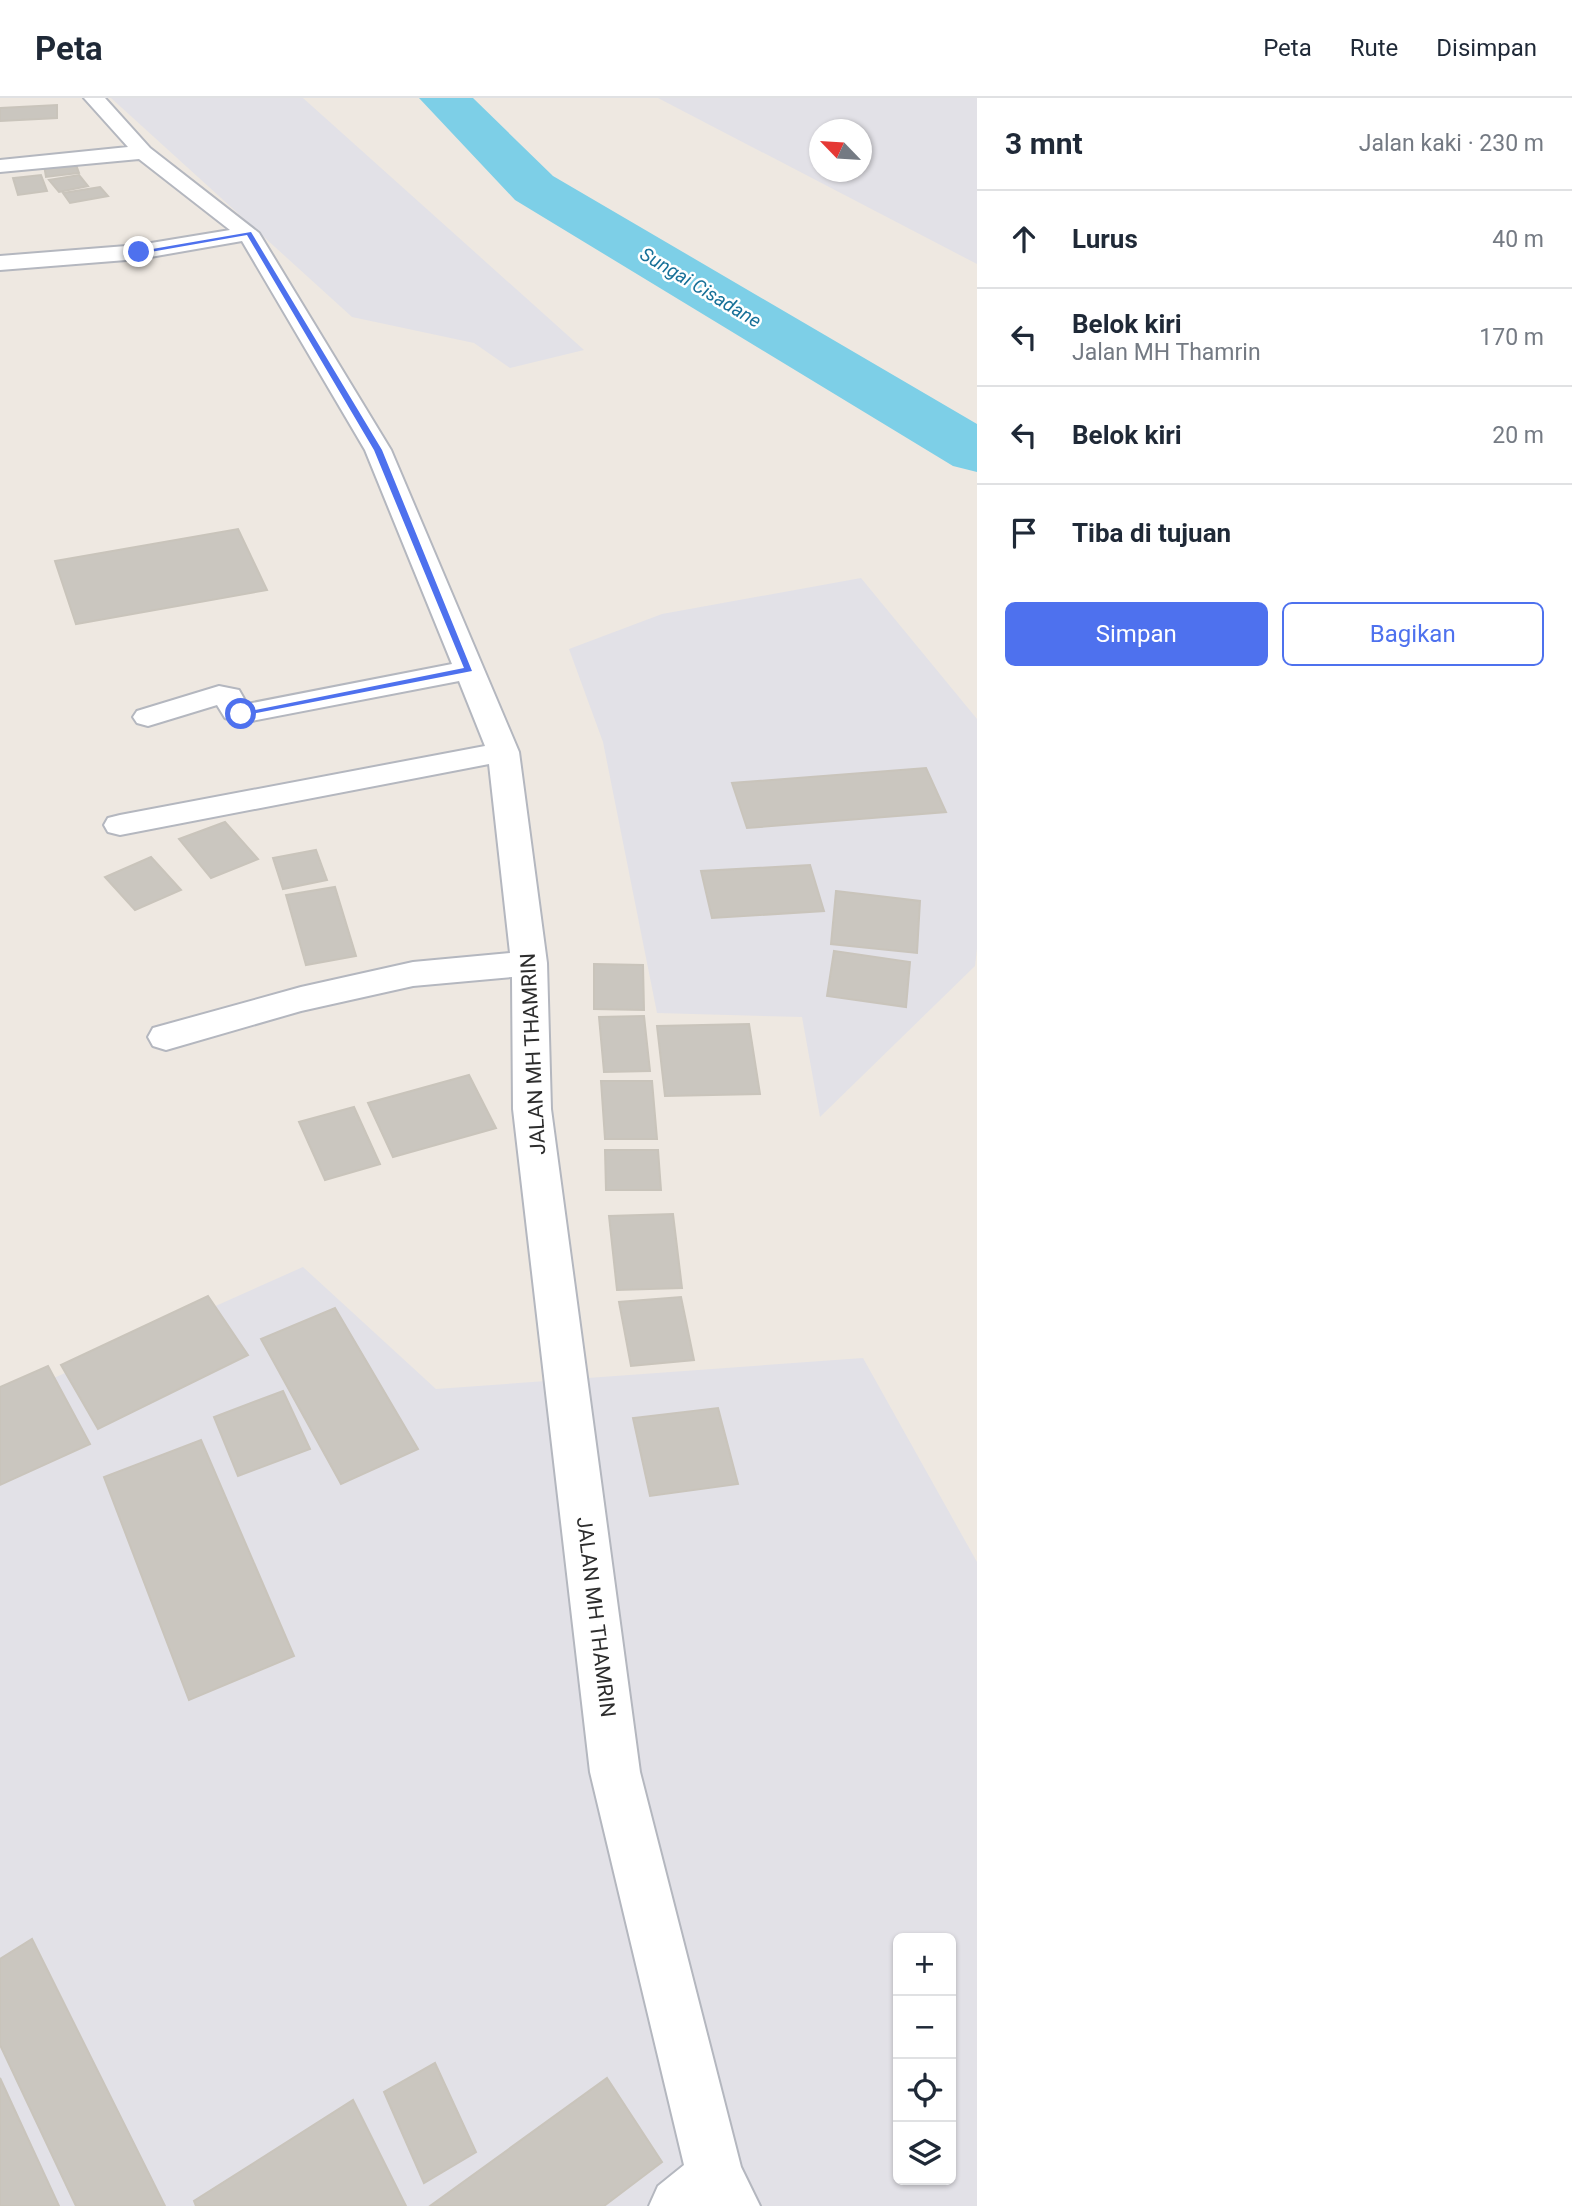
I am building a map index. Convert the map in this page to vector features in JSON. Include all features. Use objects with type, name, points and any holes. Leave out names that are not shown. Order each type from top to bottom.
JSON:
[{"type":"street","name":"JALAN MH THAMRIN","points":[[94,98],[143,152],[248,233],[378,450],[503,751],[529,963],[532,1109],[615,1772],[708,2197]]},
{"type":"street","points":[[0,166],[143,152]]},
{"type":"street","points":[[0,262],[139,252],[248,233]]},
{"type":"street","points":[[148,716],[219,695],[228,696],[236,712],[244,713],[469,670]]},
{"type":"street","points":[[120,825],[503,751]]},
{"type":"street","points":[[166,1037],[301,999],[413,974],[529,963]]},
{"type":"shaded area","points":[[111,98],[303,98],[584,350],[510,368],[474,343],[352,317]]},
{"type":"shaded area","points":[[658,98],[977,98],[977,264],[819,182],[872,182],[872,119],[809,119],[809,177]]},
{"type":"shaded area","points":[[861,578],[977,719],[977,948],[975,966],[820,1117],[802,1017],[657,1013],[603,742],[569,649],[662,614]]},
{"type":"shaded area","points":[[303,1267],[436,1389],[863,1358],[977,1562],[977,2206],[0,2206],[0,1402]]},
{"type":"building","points":[[57,105],[57,118],[0,121],[0,108]]},
{"type":"building","points":[[75,162],[79,173],[46,177],[44,165]]},
{"type":"building","points":[[41,175],[47,191],[18,195],[13,178]]},
{"type":"building","points":[[79,175],[88,186],[59,192],[49,180]]},
{"type":"building","points":[[100,187],[108,196],[70,203],[63,193]]},
{"type":"building","points":[[238,529],[267,590],[76,624],[55,561]]},
{"type":"building","points":[[926,768],[946,812],[747,828],[732,783]]},
{"type":"building","points":[[225,822],[258,859],[211,878],[179,839]]},
{"type":"building","points":[[316,850],[327,880],[283,889],[273,858]]},
{"type":"building","points":[[151,857],[181,890],[135,910],[105,877]]},
{"type":"building","points":[[810,865],[824,911],[712,918],[701,871]]},
{"type":"building","points":[[335,887],[356,956],[306,965],[286,895]]},
{"type":"building","points":[[836,891],[920,901],[917,953],[831,944]]},
{"type":"building","points":[[834,951],[910,962],[906,1007],[827,996]]},
{"type":"building","points":[[594,964],[643,965],[644,1010],[594,1009]]},
{"type":"building","points":[[644,1016],[650,1071],[604,1072],[599,1017]]},
{"type":"building","points":[[749,1024],[760,1094],[665,1096],[657,1026]]},
{"type":"building","points":[[469,1075],[496,1128],[393,1157],[368,1103]]},
{"type":"building","points":[[601,1081],[652,1081],[657,1139],[605,1139]]},
{"type":"building","points":[[354,1107],[380,1164],[325,1180],[299,1122]]},
{"type":"building","points":[[605,1150],[658,1150],[661,1190],[606,1190]]},
{"type":"building","points":[[673,1214],[682,1288],[617,1290],[609,1216]]},
{"type":"building","points":[[208,1296],[248,1355],[98,1429],[61,1365]]},
{"type":"building","points":[[681,1297],[694,1360],[631,1366],[619,1302]]},
{"type":"building","points":[[335,1308],[418,1449],[341,1484],[261,1339]]},
{"type":"building","points":[[48,1366],[90,1444],[0,1485],[0,1387]]},
{"type":"building","points":[[283,1391],[310,1449],[238,1476],[214,1417]]},
{"type":"building","points":[[718,1408],[738,1484],[650,1496],[633,1418]]},
{"type":"building","points":[[201,1440],[294,1656],[189,1700],[104,1477]]},
{"type":"building","points":[[32,1939],[165,2206],[76,2206],[0,2045],[0,1959]]},
{"type":"building","points":[[435,2063],[476,2152],[424,2183],[384,2092]]},
{"type":"building","points":[[0,2078],[59,2206],[0,2206]]},
{"type":"building","points":[[607,2078],[662,2162],[604,2206],[430,2206]]},
{"type":"building","points":[[353,2100],[406,2206],[196,2206],[194,2201]]},
{"type":"waterway","name":"Sungai Cisadane","points":[[444,98],[534,188],[977,452]]},
{"type":"route","points":[[139,252],[248,233],[378,450],[469,670],[241,714]]}]
